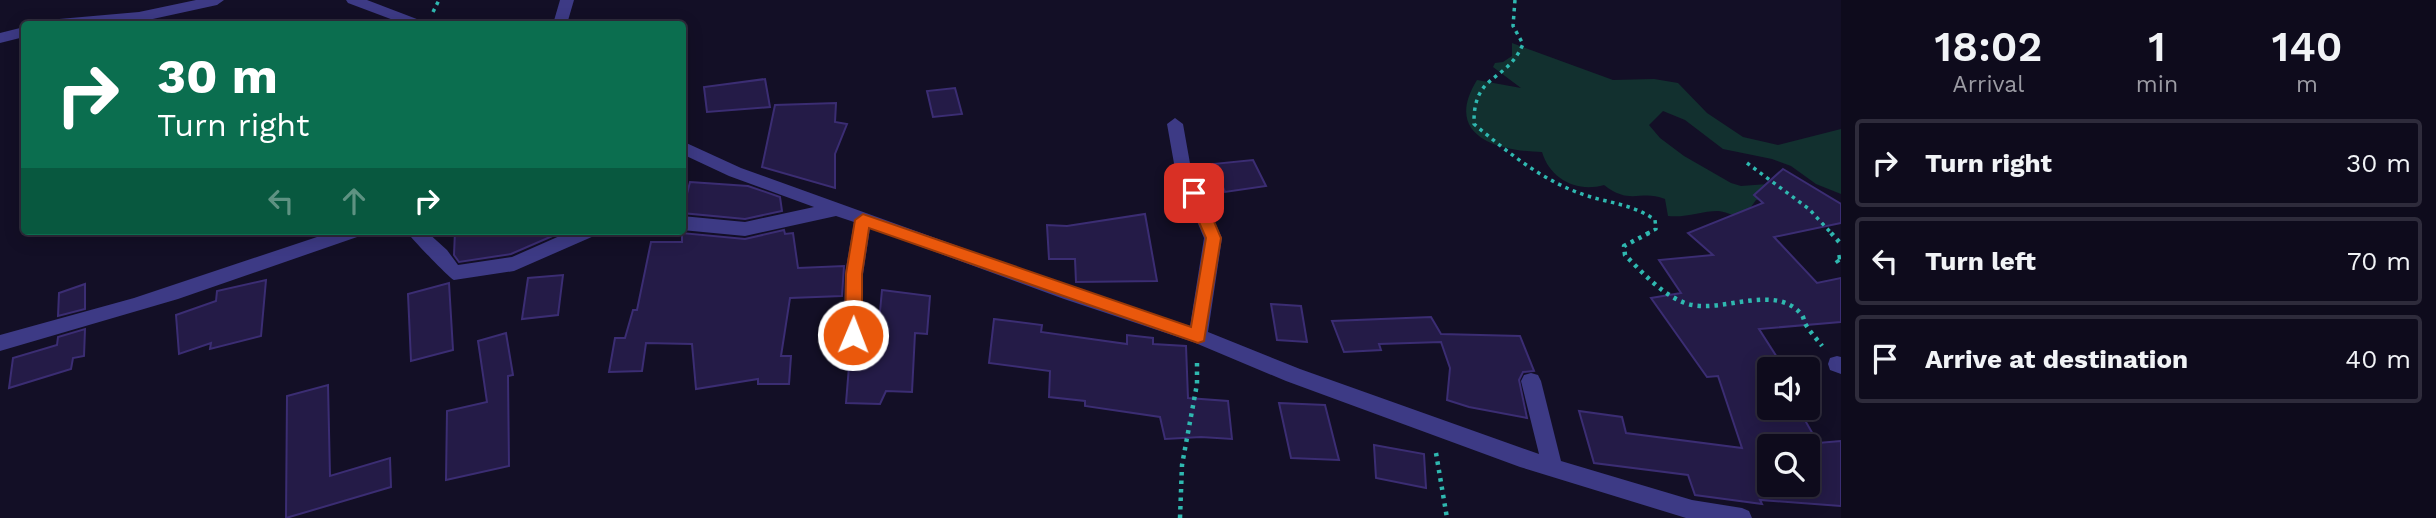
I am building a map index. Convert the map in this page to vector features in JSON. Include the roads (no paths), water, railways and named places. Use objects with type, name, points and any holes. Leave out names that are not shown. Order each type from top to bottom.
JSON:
[{"type":"street","points":[[93,21],[139,17],[217,0]]},
{"type":"street","points":[[353,0],[373,17],[398,21]]},
{"type":"street","points":[[561,21],[567,0]]},
{"type":"street","points":[[0,38],[21,33]]},
{"type":"street","points":[[1175,124],[1183,169],[1213,238],[1198,336]]},
{"type":"street","points":[[686,148],[735,172],[863,220],[1198,336],[1432,426],[1552,467],[1692,510],[1742,518]]},
{"type":"street","points":[[686,223],[745,229],[837,209]]},
{"type":"street","points":[[853,335],[854,274],[863,220]]},
{"type":"street","points":[[0,343],[81,322],[187,289],[342,235]]},
{"type":"street","points":[[420,235],[441,254],[454,273],[514,264],[579,235]]},
{"type":"street","points":[[1531,381],[1552,467]]}]
